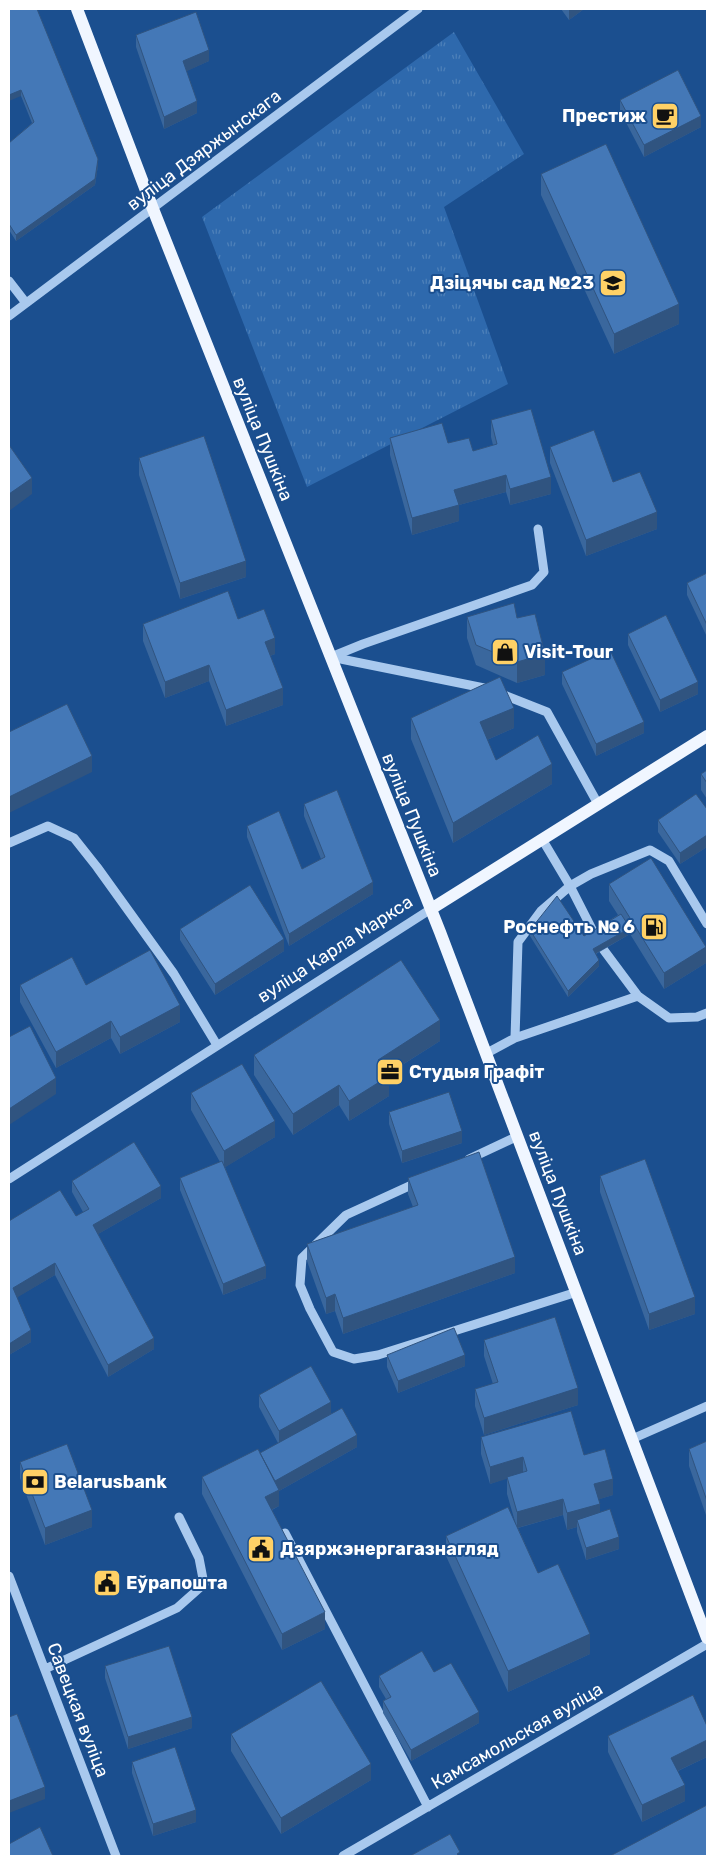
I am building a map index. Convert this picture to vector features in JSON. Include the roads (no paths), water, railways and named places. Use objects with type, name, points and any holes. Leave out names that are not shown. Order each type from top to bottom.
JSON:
[{"type":"main road","name":"вуліца Пушкіна","points":[[76,9],[431,909],[707,1638]]},
{"type":"main road","name":"вуліца Карла Маркса","points":[[431,909],[707,736]]},
{"type":"street","name":"вуліца Дзяржынскага","points":[[9,316],[418,9]]},
{"type":"street","points":[[9,280],[26,303]]},
{"type":"street","points":[[331,657],[362,644],[532,585],[544,572],[538,529]]},
{"type":"street","points":[[331,657],[489,688],[546,712],[598,804]]},
{"type":"street","points":[[9,844],[48,826],[74,838],[98,867],[174,974],[217,1046]]},
{"type":"street","points":[[542,838],[570,886],[595,935]]},
{"type":"street","points":[[515,1038],[518,942],[541,911],[570,886],[591,874],[650,850],[669,861],[707,924]]},
{"type":"street","name":"вуліца Карла Маркса","points":[[9,1179],[431,909]]},
{"type":"street","points":[[603,949],[638,996],[669,1018],[697,1017],[707,1013]]},
{"type":"street","points":[[486,1052],[515,1038],[638,996]]},
{"type":"street","points":[[464,1161],[518,1136]]},
{"type":"street","points":[[427,1178],[346,1215],[302,1258],[300,1285],[310,1309],[333,1352],[354,1359],[378,1356],[576,1292]]},
{"type":"street","points":[[632,1439],[707,1406]]},
{"type":"street","points":[[45,1670],[177,1608],[204,1584],[199,1558],[179,1517]]},
{"type":"street","points":[[286,1533],[428,1807]]},
{"type":"street","name":"Савецкая вуліца","points":[[9,1576],[116,1856]]},
{"type":"street","name":"Камсамольская вуліца","points":[[342,1856],[707,1644]]},
{"type":"place","name":"Престиж","points":[[665,116]]},
{"type":"place","name":"Дзіцячы сад №23","points":[[613,283]]},
{"type":"place","name":"Visit-Tour","points":[[505,652]]},
{"type":"place","name":"Роснефть № 6","points":[[654,927]]},
{"type":"place","name":"Студыя Графіт","points":[[390,1072]]},
{"type":"place","name":"Belarusbank","points":[[35,1482]]},
{"type":"place","name":"Дзяржэнергагазнагляд","points":[[261,1549]]},
{"type":"place","name":"Еўрапошта","points":[[107,1583]]}]
